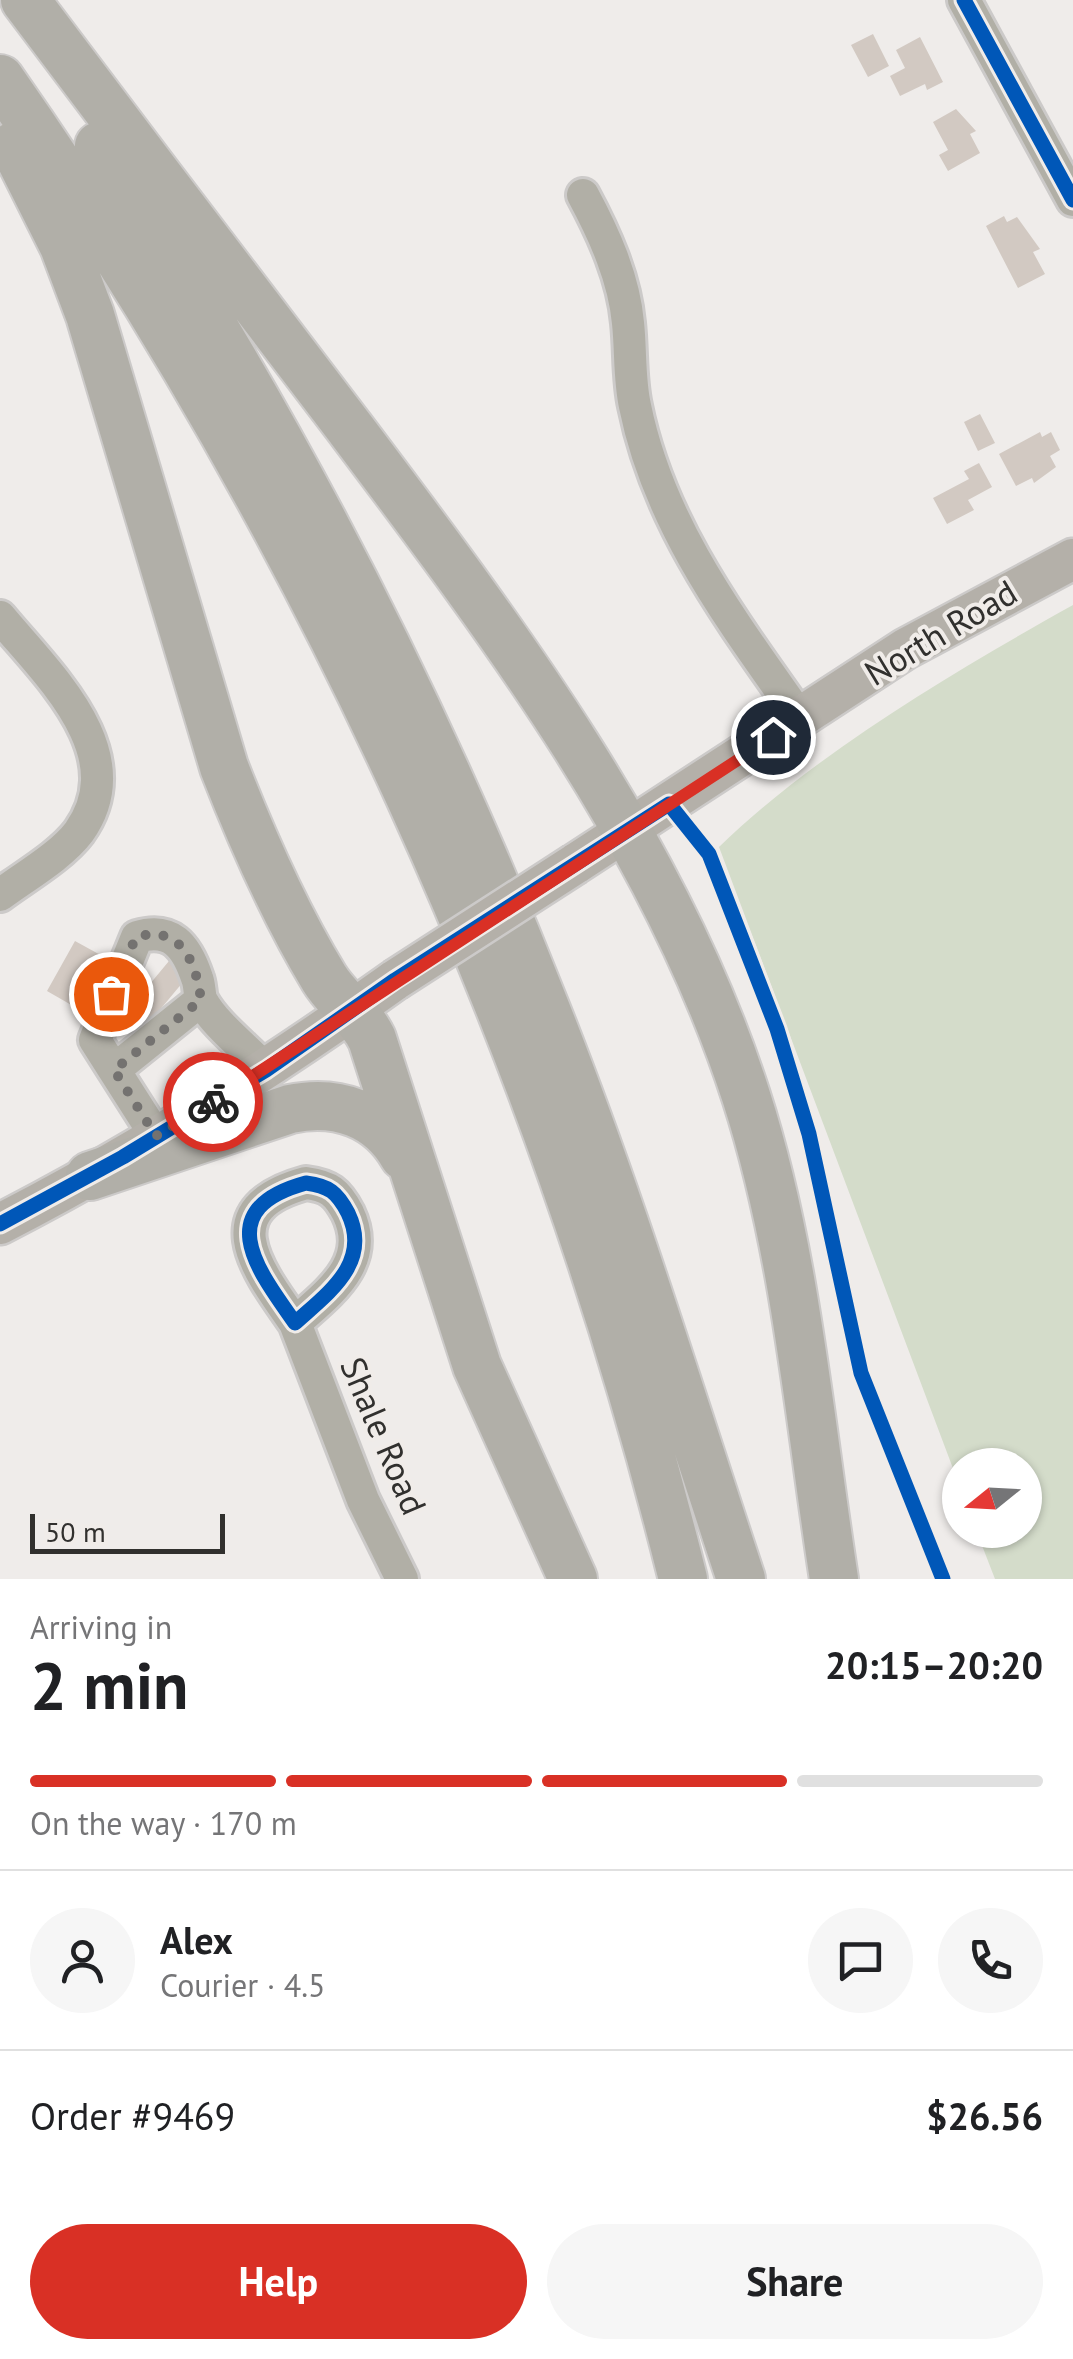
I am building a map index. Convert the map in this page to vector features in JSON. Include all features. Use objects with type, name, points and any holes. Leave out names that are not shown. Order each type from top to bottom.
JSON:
[{"type":"highway","points":[[24,0],[467,585],[629,830],[671,909],[747,1098],[784,1260],[836,1567]]},
{"type":"highway","points":[[0,4],[121,180],[224,346],[341,554],[397,666],[478,848],[573,1080],[741,1579]]},
{"type":"highway","points":[[0,79],[145,298],[221,425],[330,628],[422,822],[506,1020],[576,1211],[638,1410],[683,1579]]},
{"type":"highway","points":[[0,121],[47,208],[90,314],[224,767],[245,822],[322,974],[354,1010],[372,1039],[410,1168],[482,1379],[573,1579]]},
{"type":"highway","points":[[90,1176],[290,1109],[318,1105],[350,1110],[375,1122],[393,1138],[410,1168]]},
{"type":"main road","name":"North Road","points":[[0,1224],[90,1176],[266,1070],[395,980],[934,631],[1073,559]]},
{"type":"street","points":[[964,0],[1073,200]]},
{"type":"street","points":[[583,195],[604,232],[616,270],[628,319],[635,408],[666,506],[732,625],[801,718]]},
{"type":"street","points":[[0,617],[68,700],[88,732],[98,765],[94,801],[78,834],[0,896]]},
{"type":"street","points":[[156,1136],[95,1040],[136,937],[157,931],[169,935],[186,953],[198,980],[201,1000],[266,1070]]},
{"type":"street","points":[[114,1070],[201,1000]]},
{"type":"street","name":"Shale Road","points":[[295,1323],[363,1500],[402,1579]]},
{"type":"green space","points":[[1073,605],[1073,1579],[995,1579],[983,1548],[1042,1548],[1042,1448],[945,1448],[719,847],[757,812],[843,747],[982,657]]},
{"type":"building","points":[[873,34],[889,66],[868,77],[851,45]]},
{"type":"building","points":[[920,37],[943,82],[927,90],[925,84],[900,96],[890,76],[905,68],[896,50]]},
{"type":"building","points":[[956,109],[976,131],[970,134],[980,153],[948,171],[939,155],[948,150],[933,122]]},
{"type":"building","points":[[1004,216],[1007,222],[1017,217],[1040,249],[1033,252],[1045,274],[1018,288],[986,226]]},
{"type":"building","points":[[980,414],[995,443],[978,451],[964,422]]},
{"type":"building","points":[[1040,432],[1042,437],[1051,432],[1060,450],[1050,456],[1056,467],[1034,483],[1032,478],[1016,486],[999,454]]},
{"type":"building","points":[[979,463],[992,487],[968,500],[974,510],[947,524],[933,498],[969,479],[964,471]]},
{"type":"building","points":[[75,941],[115,963],[87,1014],[47,991]]},
{"type":"building","points":[[169,961],[188,976],[139,1035],[120,1020]]},
{"type":"cycle path","points":[[964,0],[1073,200]]},
{"type":"cycle path","points":[[0,1224],[123,1157],[266,1070],[395,980],[669,804],[709,854],[777,1029],[809,1134],[861,1373],[943,1579]]},
{"type":"cycle path","points":[[306,1183],[326,1188],[340,1200],[354,1231],[354,1247],[343,1276],[295,1323],[256,1261],[250,1224],[259,1208],[277,1194],[306,1183]]},
{"type":"way so far","points":[[111,994],[136,937],[157,931],[169,935],[186,953],[198,980],[201,1000],[114,1070],[156,1136],[213,1102]]},
{"type":"route","points":[[213,1102],[773,737]]}]
